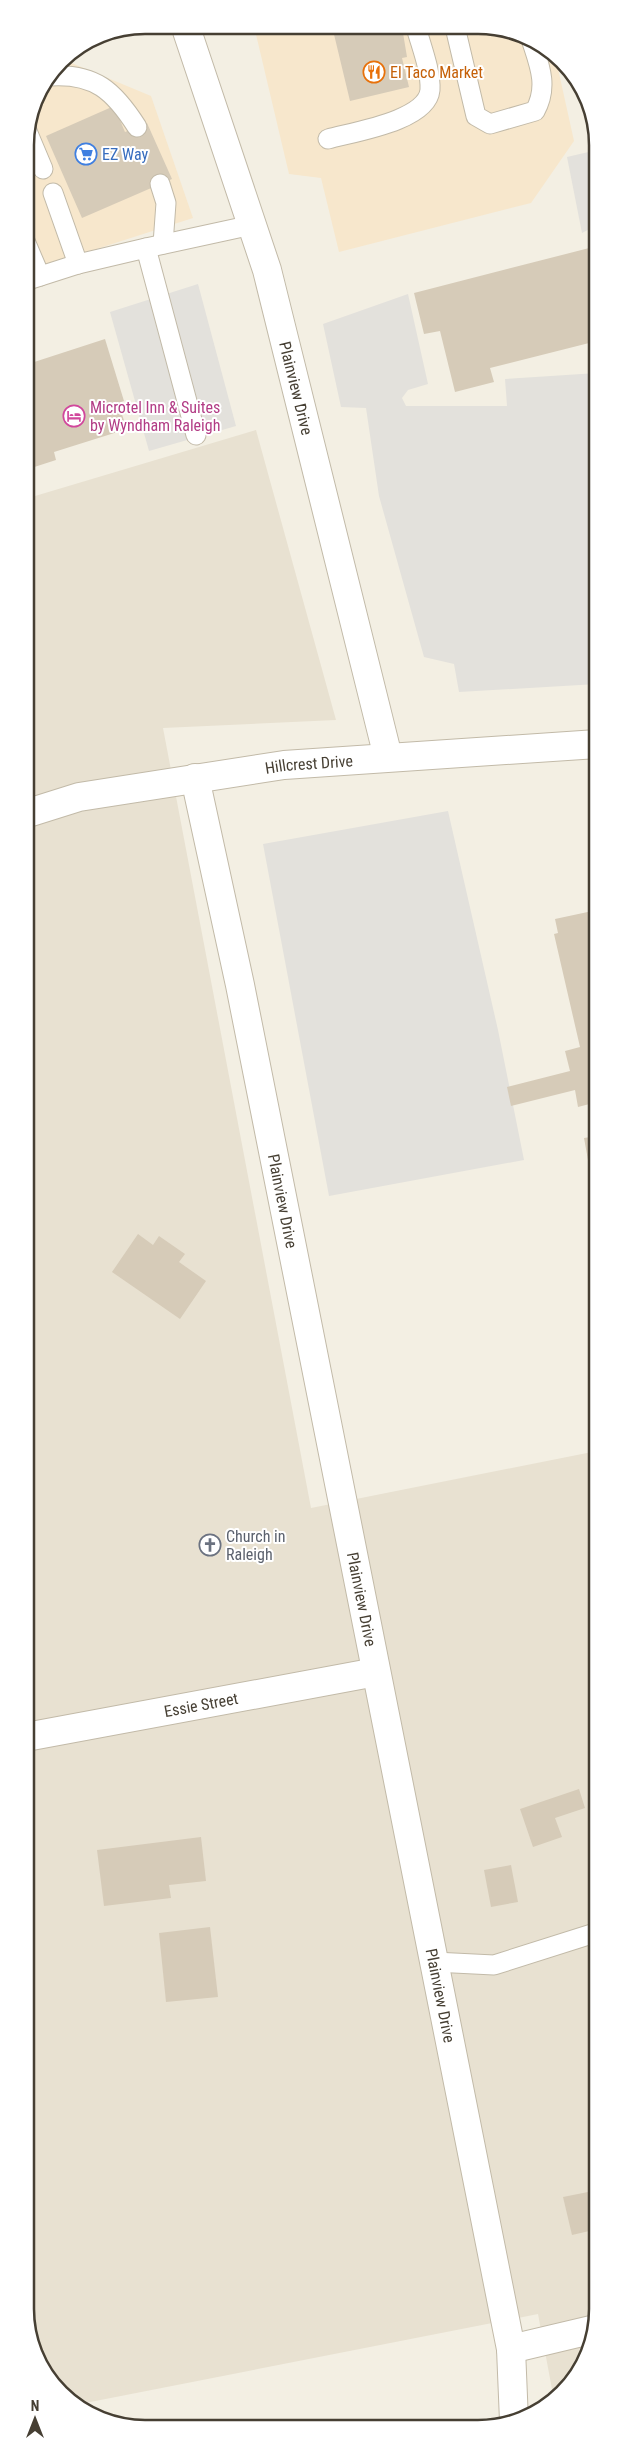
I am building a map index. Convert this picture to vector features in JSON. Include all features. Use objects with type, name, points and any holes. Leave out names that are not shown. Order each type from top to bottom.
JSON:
[{"type":"street","name":"Plainview Drive","points":[[188,34],[267,270],[388,757]]},
{"type":"street","name":"Hillcrest Drive","points":[[34,811],[79,797],[284,765],[589,744]]},
{"type":"street","name":"Plainview Drive","points":[[195,778],[240,985],[512,2349],[514,2414]]},
{"type":"street","name":"Essie Street","points":[[34,1736],[376,1672]]},
{"type":"street","points":[[512,2349],[587,2331]]},
{"type":"lane","points":[[328,139],[391,122],[414,113],[426,103],[430,92],[429,77],[418,34]]},
{"type":"lane","points":[[457,34],[476,116],[490,124],[535,111],[541,100],[544,83],[534,49]]},
{"type":"lane","points":[[58,75],[65,75],[105,88],[120,101],[137,126]]},
{"type":"lane","points":[[34,149],[42,169]]},
{"type":"lane","points":[[160,184],[166,203],[155,246],[196,435]]},
{"type":"lane","points":[[53,193],[78,264]]},
{"type":"lane","points":[[34,278],[78,264],[252,225]]},
{"type":"lane","points":[[434,1962],[494,1965],[589,1935]]},
{"type":"shaded area","points":[[256,34],[493,35],[521,42],[546,57],[558,67],[574,141],[531,203],[339,252],[321,178],[289,174]]},
{"type":"shaded area","points":[[70,62],[151,96],[193,218],[34,269],[35,130],[42,102],[52,83]]},
{"type":"shaded area","points":[[589,152],[589,229],[582,233],[567,157]]},
{"type":"shaded area","points":[[198,284],[236,426],[149,451],[110,312]]},
{"type":"shaded area","points":[[408,294],[428,384],[408,390],[402,398],[406,406],[507,406],[505,379],[589,374],[589,684],[459,692],[454,664],[424,657],[379,496],[366,408],[341,407],[323,324]]},
{"type":"shaded area","points":[[256,430],[336,720],[163,728],[311,1508],[589,1453],[589,2316],[581,2352],[566,2377],[552,2392],[538,2314],[86,2403],[72,2393],[52,2371],[45,2358],[36,2331],[34,2309],[34,496]]},
{"type":"shaded area","points":[[448,811],[498,1030],[524,1160],[329,1196],[263,844]]},
{"type":"building","name":"El Taco Market","points":[[334,34],[403,34],[407,57],[402,58],[409,87],[350,101]]},
{"type":"building","points":[[114,106],[125,132],[147,123],[172,179],[82,218],[46,136]]},
{"type":"building","points":[[589,248],[589,343],[490,368],[494,382],[455,392],[440,331],[424,334],[414,293]]},
{"type":"building","name":"Microtel Inn & Suites by Wyndham Raleigh","points":[[105,339],[124,401],[118,403],[127,429],[54,452],[56,460],[34,467],[34,362]]},
{"type":"building","points":[[589,912],[589,1104],[578,1107],[575,1090],[511,1106],[507,1087],[570,1071],[565,1051],[580,1047],[554,934],[558,933],[555,919]]},
{"type":"building","points":[[589,1137],[589,1160],[588,1160],[584,1138]]},
{"type":"building","points":[[138,1234],[153,1245],[159,1236],[185,1254],[179,1262],[206,1281],[180,1319],[112,1272]]},
{"type":"building","points":[[579,1789],[585,1808],[555,1818],[562,1837],[533,1847],[520,1809]]},
{"type":"building","points":[[201,1837],[206,1881],[169,1885],[171,1898],[104,1906],[97,1850]]},
{"type":"building","points":[[511,1865],[518,1902],[491,1907],[484,1870]]},
{"type":"building","points":[[210,1927],[218,1997],[166,2002],[159,1933]]},
{"type":"building","points":[[589,2192],[589,2231],[572,2235],[563,2197]]},
{"type":"place","name":"El Taco Market","points":[[374,72]]},
{"type":"place","name":"EZ Way","points":[[86,154]]},
{"type":"place","name":"Microtel Inn & Suites by Wyndham Raleigh","points":[[74,416]]},
{"type":"place","name":"Church in Raleigh","points":[[210,1545]]}]
